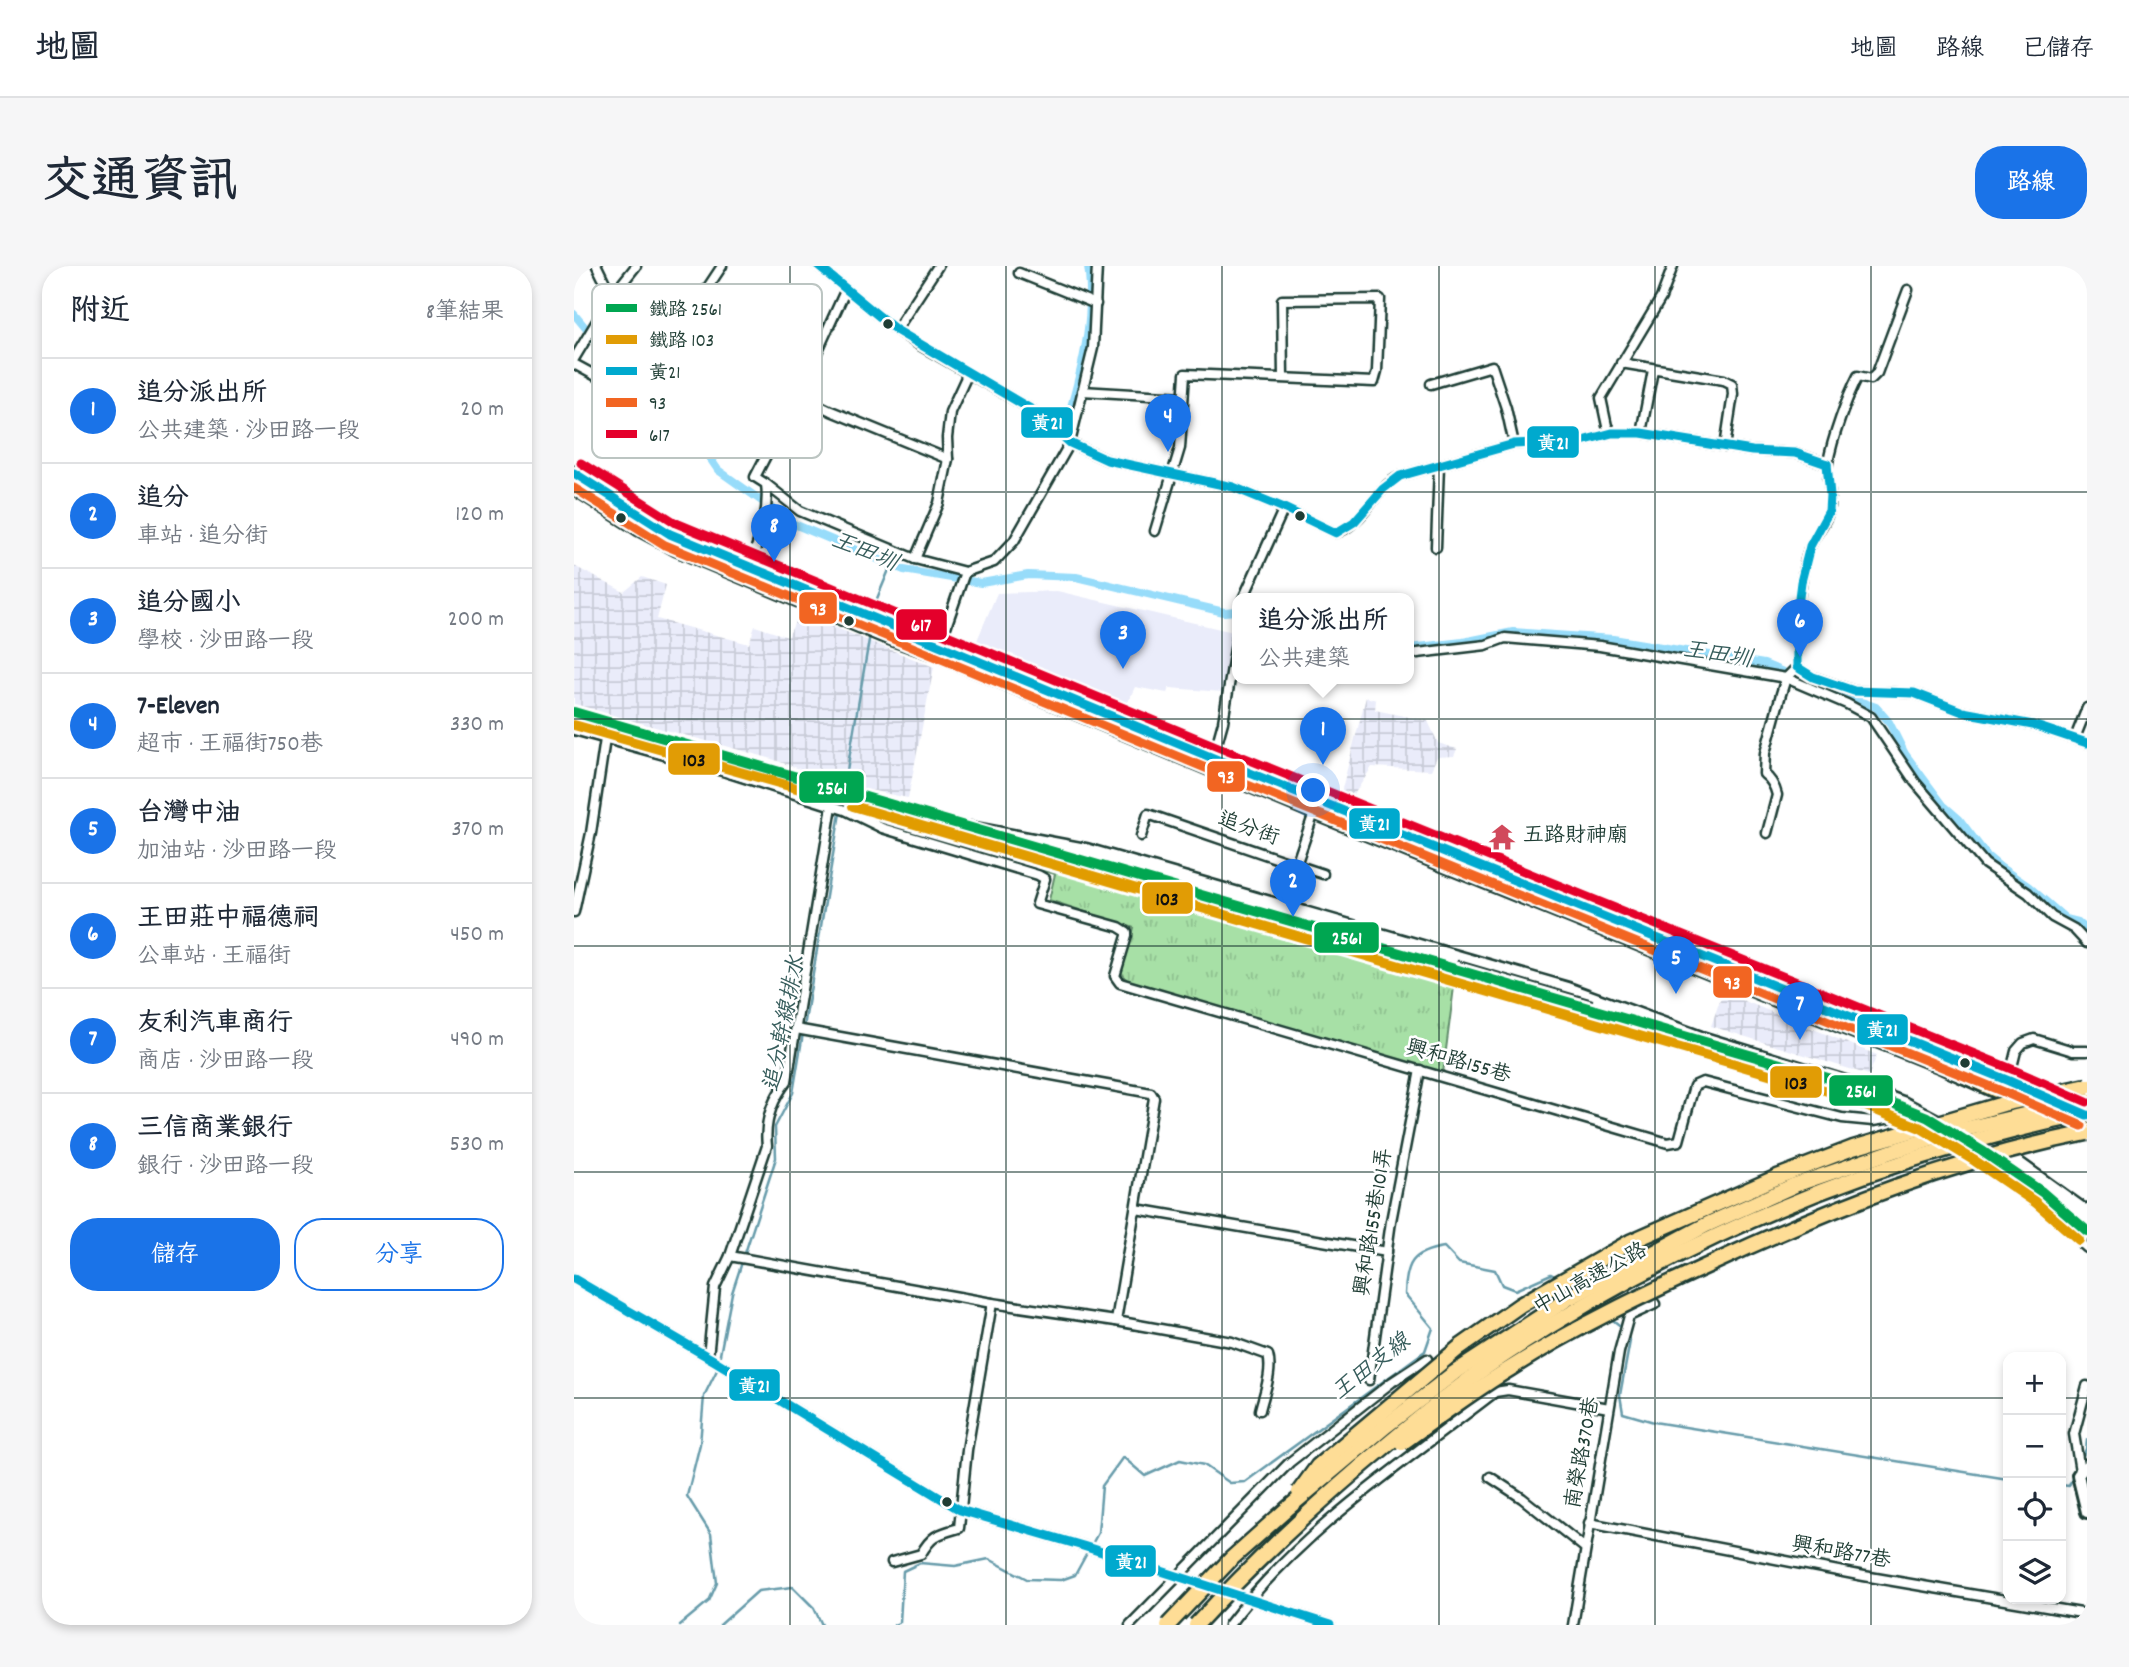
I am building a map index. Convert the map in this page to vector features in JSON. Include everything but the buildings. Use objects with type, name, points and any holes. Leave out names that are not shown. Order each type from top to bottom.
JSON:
[{"type":"highway","name":"中山高速公路","points":[[1287,1509],[1318,1466],[1461,1347],[1520,1305],[1630,1241],[1780,1176],[1853,1148],[2003,1104],[2087,1086]]},
{"type":"highway","name":"中山高速公路","points":[[1168,1625],[1231,1559],[1386,1426],[1454,1373],[1569,1298],[1706,1225],[1795,1185],[1896,1150],[1977,1126],[2087,1100]]},
{"type":"highway","name":"中山高速公路","points":[[1196,1625],[1311,1509],[1423,1414],[1486,1367],[1560,1320],[1639,1276],[1797,1200],[1928,1154],[2002,1133],[2087,1115]]},
{"type":"highway","points":[[1361,1466],[1398,1446],[1514,1366],[1606,1316],[1750,1245],[1822,1214],[1904,1184],[2087,1130]]},
{"type":"main road","points":[[574,473],[670,534],[880,634],[938,650],[1078,707],[1943,1066],[2087,1130]]},
{"type":"main road","points":[[574,487],[638,528],[677,549],[747,572]]},
{"type":"main road","points":[[1078,707],[1213,758],[1317,807],[2009,1081],[2087,1115]]},
{"type":"street","points":[[597,266],[606,284]]},
{"type":"street","points":[[622,284],[636,266]]},
{"type":"street","points":[[709,284],[722,266]]},
{"type":"street","points":[[818,266],[896,330],[1034,411],[1070,443],[1107,460],[1233,487],[1336,533],[1347,530],[1360,519],[1388,482],[1399,476],[1514,444],[1582,441],[1612,433],[1641,433],[1725,447],[1795,453],[1827,464]]},
{"type":"street","points":[[896,330],[938,266]]},
{"type":"street","points":[[765,458],[755,477],[800,511],[915,559],[965,572],[994,562],[1014,541],[1070,443],[1093,348],[1097,266]]},
{"type":"street","points":[[1612,433],[1607,426],[1601,398],[1661,298],[1673,266]]},
{"type":"street","points":[[1019,273],[1096,304]]},
{"type":"street","points":[[822,340],[846,289]]},
{"type":"street","points":[[1767,833],[1777,795],[1769,778],[1763,774],[1765,753],[1786,678],[1797,667],[1797,613],[1801,582],[1810,546],[1829,510],[1827,464],[1850,391],[1858,376],[1871,379],[1877,373],[1908,290]]},
{"type":"street","points":[[1155,531],[1181,448],[1185,374],[1374,382],[1377,371],[1380,299],[1282,300],[1283,378]]},
{"type":"street","points":[[574,359],[592,329]]},
{"type":"street","points":[[1621,363],[1724,380],[1732,384],[1725,447]]},
{"type":"street","points":[[574,364],[592,374]]},
{"type":"street","points":[[1431,384],[1492,366],[1514,444]]},
{"type":"street","points":[[1641,433],[1653,370]]},
{"type":"street","points":[[915,559],[939,503],[948,459],[950,412],[968,373]]},
{"type":"street","points":[[1083,390],[1183,397]]},
{"type":"street","points":[[822,406],[948,459]]},
{"type":"street","points":[[1436,547],[1439,465]]},
{"type":"street","points":[[747,572],[758,546],[768,499],[766,484]]},
{"type":"street","points":[[1246,593],[1284,508]]},
{"type":"street","points":[[938,650],[965,572]]},
{"type":"street","points":[[1414,653],[1486,645],[1505,638],[1600,646],[1786,678],[1859,709],[1871,717],[1915,782],[1984,864],[2028,893],[2052,917],[2074,929],[2086,942]]},
{"type":"street","points":[[1213,758],[1223,722],[1232,667]]},
{"type":"street","points":[[1797,667],[1813,677],[1854,691],[1914,693],[1963,712],[2033,725],[2087,743]]},
{"type":"street","points":[[2076,738],[2087,708]]},
{"type":"street","points":[[574,730],[726,772],[832,806],[787,1080],[767,1118],[767,1146],[730,1256],[715,1287],[715,1361]]},
{"type":"street","points":[[574,912],[591,833],[605,739]]},
{"type":"street","name":"興和路155巷","points":[[832,806],[882,828],[1045,879],[1037,904],[1119,927],[1127,932],[1115,976],[1120,984],[1668,1143],[1679,1140],[1693,1086],[1703,1082],[1842,1118],[1872,1121],[1905,1116],[2008,1178],[2087,1248]]},
{"type":"street","name":"追分街","points":[[1141,836],[1148,814],[1296,864],[1317,807]]},
{"type":"street","points":[[1296,864],[1323,874]]},
{"type":"street","points":[[796,1030],[1151,1093],[1154,1098],[1116,1321]]},
{"type":"street","points":[[2005,1094],[2016,1051],[2028,1041],[2034,1040],[2073,1051],[2087,1051]]},
{"type":"street","name":"興和路155巷101弄","points":[[1368,1380],[1391,1221],[1420,1070]]},
{"type":"street","points":[[1136,1209],[1387,1252]]},
{"type":"street","points":[[730,1256],[1232,1342],[1268,1355],[1269,1368],[1260,1410]]},
{"type":"street","points":[[574,1279],[960,1510],[1329,1625]]},
{"type":"street","points":[[892,1562],[921,1554],[929,1540],[937,1534],[959,1528],[967,1450],[992,1303]]},
{"type":"street","name":"南榮路370巷","points":[[1573,1625],[1619,1352],[1629,1316],[1655,1304]]},
{"type":"street","points":[[1130,1625],[1290,1462],[1382,1389],[1427,1359]]},
{"type":"street","points":[[2087,1386],[2074,1434],[2082,1469],[2078,1480],[2087,1512]]},
{"type":"street","points":[[1229,1625],[1248,1600],[1323,1525],[1500,1390],[1609,1408]]},
{"type":"street","points":[[1490,1477],[1522,1498],[1585,1548]]},
{"type":"street","name":"興和路77巷","points":[[1590,1523],[1864,1576],[2087,1614]]},
{"type":"shaded area","points":[[574,566],[624,592],[642,577],[666,585],[657,619],[749,644],[755,626],[788,637],[799,613],[934,667],[908,798],[845,785],[769,758],[574,705]]},
{"type":"shaded area","points":[[1057,591],[1232,632],[1223,692],[1169,688],[1167,693],[1135,687],[1124,710],[973,650],[997,593]]},
{"type":"shaded area","points":[[1366,697],[1376,700],[1375,710],[1428,721],[1438,743],[1457,749],[1454,756],[1437,757],[1431,770],[1372,767],[1349,802],[1339,800]]},
{"type":"shaded area","points":[[1730,995],[1877,1055],[1869,1075],[1711,1026],[1720,1000]]},
{"type":"green space","points":[[950,832],[1454,987],[1443,1073],[1128,981],[1121,973],[1134,928],[1049,900],[1055,874],[946,844]]},
{"type":"waterway","points":[[1065,428],[1081,369],[1088,328],[1088,266]]},
{"type":"waterway","name":"王田圳","points":[[574,314],[592,336]]},
{"type":"waterway","name":"王田圳","points":[[710,458],[718,470],[794,524],[904,570],[981,583],[1028,575],[1076,577],[1224,612],[1232,611]]},
{"type":"waterway","name":"追分幹線排水","points":[[873,614],[891,565]]},
{"type":"waterway","name":"王田圳","points":[[1414,647],[1463,642],[1513,632],[1613,639],[1764,664],[1876,707],[1889,722],[1905,754],[1943,805],[1959,819],[1987,856],[2028,886],[2066,919],[2078,922],[2087,930]]},
{"type":"waterway","name":"追分幹線排水","points":[[680,1625],[709,1601],[717,1583],[711,1534],[687,1496],[700,1444],[704,1396],[717,1370],[732,1293],[776,1158],[775,1127],[793,1093],[870,634]]},
{"type":"waterway","name":"王田支線","points":[[894,1625],[900,1622],[903,1571],[920,1563],[955,1566],[989,1559],[1027,1579],[1061,1580],[1075,1575],[1098,1533],[1102,1486],[1123,1457],[1145,1476],[1180,1460],[1204,1465],[1230,1483],[1245,1482],[1425,1351],[1433,1328],[1405,1294],[1409,1267],[1425,1252],[1444,1247],[1459,1263],[1495,1270],[1502,1285],[1515,1290],[1551,1274],[1556,1277]]},
{"type":"waterway","name":"王田支線","points":[[1609,1317],[1623,1328]]},
{"type":"waterway","name":"王田支線","points":[[1626,1334],[1630,1341],[1620,1395],[1623,1413],[1654,1422],[2003,1478]]},
{"type":"waterway","name":"王田支線","points":[[2081,1460],[2087,1440]]},
{"type":"waterway","name":"王田支線","points":[[2066,1486],[2069,1486],[2073,1476]]},
{"type":"waterway","name":"王田支線","points":[[720,1625],[758,1591],[793,1587],[814,1608],[822,1625]]},
{"type":"railway","points":[[817,781],[945,816],[1088,843],[1570,982],[1703,1031],[1850,1076],[1907,1097],[2023,1158],[2087,1204]]},
{"type":"railway","points":[[919,818],[1004,847],[1241,919],[1834,1084],[1916,1117],[1977,1153],[2038,1195],[2087,1240]]},
{"type":"railway","points":[[1458,961],[1592,1000]]},
{"type":"rail line","name":"2561","points":[[574,712],[1835,1080],[1927,1117],[2042,1192],[2087,1231]]},
{"type":"rail line","name":"103","points":[[574,725],[814,793]]},
{"type":"rail line","name":"103","points":[[853,806],[1831,1092],[1921,1128],[2035,1202],[2079,1240]]},
{"type":"transit line","name":"黃21","points":[[818,266],[896,330],[1034,411],[1070,443],[1107,460],[1233,487],[1336,533],[1354,522],[1383,489],[1400,476],[1514,444],[1582,441],[1612,433],[1641,433],[1752,451],[1795,453],[1827,464]]},
{"type":"transit line","name":"617","points":[[581,463],[676,523],[2087,1102]]},
{"type":"transit line","name":"黃21","points":[[1797,667],[1797,613],[1801,582],[1810,546],[1829,511],[1827,464]]},
{"type":"transit line","name":"黃21","points":[[574,473],[670,534],[2087,1115]]},
{"type":"transit line","name":"93","points":[[574,488],[665,545],[2082,1126]]},
{"type":"transit line","name":"黃21","points":[[1797,667],[1813,677],[1854,691],[1914,693],[1963,712],[2033,725],[2087,743]]},
{"type":"transit line","name":"黃21","points":[[574,1279],[960,1510],[1083,1546],[1330,1625]]},
{"type":"place","name":"7-Eleven","points":[[1168,452]]},
{"type":"place","name":"三信商業銀行","points":[[774,562]]},
{"type":"place","name":"王田莊中福德祠","points":[[1800,657]]},
{"type":"place","name":"追分國小","points":[[1123,669]]},
{"type":"place","name":"追分派出所","points":[[1323,765]]},
{"type":"place","name":"五路財神廟","points":[[1502,837]]},
{"type":"place","name":"追分","points":[[1293,917]]},
{"type":"place","name":"台灣中油","points":[[1676,994]]},
{"type":"place","name":"友利汽車商行","points":[[1800,1040]]}]
